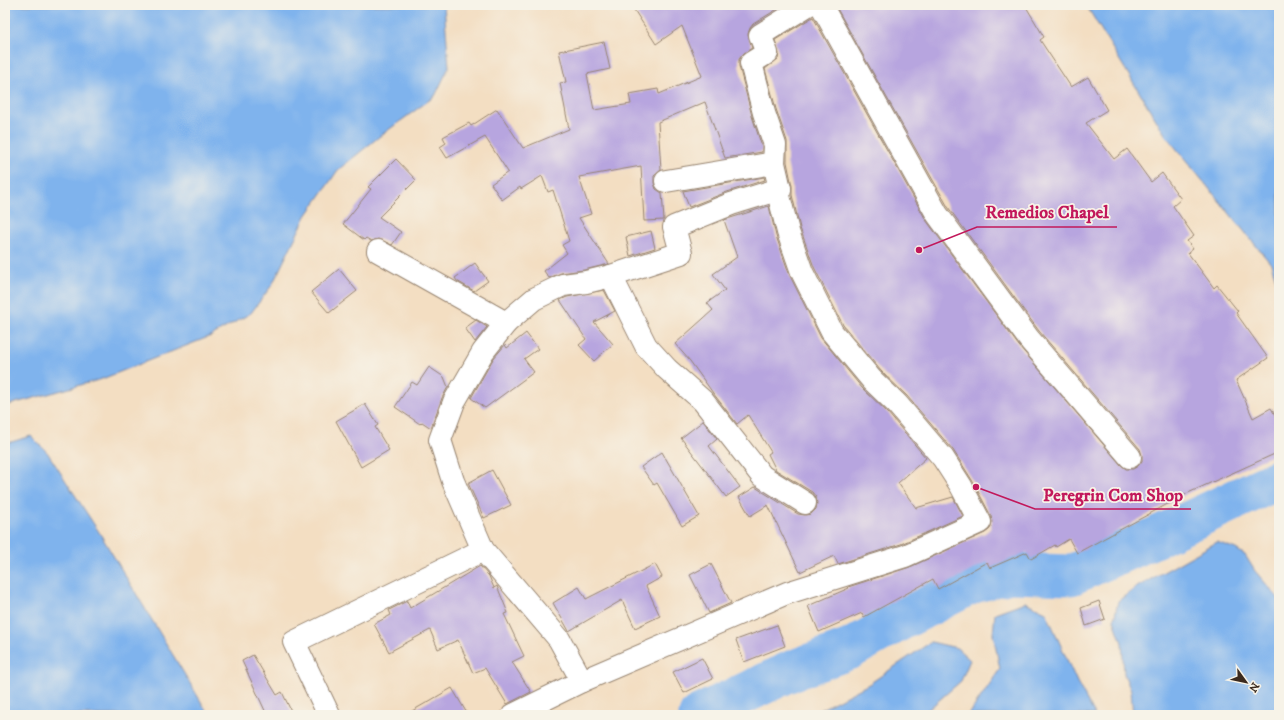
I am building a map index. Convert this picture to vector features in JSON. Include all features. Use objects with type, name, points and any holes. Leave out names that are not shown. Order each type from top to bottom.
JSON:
[{"type":"street","points":[[513,715],[582,681],[787,593],[905,556],[980,522],[962,486],[943,458],[897,404],[872,380],[832,332],[802,272],[791,242],[779,196],[780,189],[774,162],[774,145],[751,63],[767,54],[760,35],[808,5]]},
{"type":"street","points":[[821,5],[937,214],[1029,340],[1130,457]]},
{"type":"street","points":[[666,181],[774,162]]},
{"type":"street","points":[[582,681],[559,639],[484,550],[453,481],[440,440],[454,402],[484,352],[506,323],[534,299],[564,285],[612,276],[681,252],[674,227],[731,204],[780,189]]},
{"type":"street","points":[[378,251],[506,323]]},
{"type":"street","points":[[612,276],[646,346],[667,369],[703,401],[762,476],[805,503]]},
{"type":"street","points":[[329,715],[294,642],[484,550]]},
{"type":"water","points":[[5,5],[444,5],[449,67],[435,96],[380,136],[338,170],[306,216],[272,285],[251,313],[211,336],[102,379],[5,406]]},
{"type":"water","points":[[1086,5],[1279,5],[1279,289],[1271,264],[1166,136]]},
{"type":"water","points":[[31,436],[47,452],[99,532],[209,715],[5,715],[5,444]]},
{"type":"water","points":[[1217,542],[1236,549],[1245,555],[1255,571],[1279,599],[1279,715],[1133,715],[1131,691],[1124,674],[1122,643],[1114,620],[1118,601],[1137,587]]},
{"type":"water","points":[[1025,602],[1046,612],[1077,682],[1095,715],[967,715],[1000,669],[993,634],[995,613]]},
{"type":"water","points":[[931,642],[957,648],[970,660],[961,681],[922,715],[810,715],[869,684]]},
{"type":"building","points":[[631,5],[784,5],[753,24],[748,34],[752,48],[744,53],[739,59],[739,66],[762,147],[762,152],[725,158],[705,102],[658,122],[661,170],[654,176],[654,183],[656,189],[662,193],[664,220],[644,221],[641,166],[579,177],[591,214],[579,218],[609,264],[584,270],[561,273],[549,278],[544,271],[567,253],[562,245],[569,241],[553,190],[548,192],[542,176],[521,189],[520,187],[502,200],[491,184],[508,172],[485,137],[447,158],[440,147],[446,143],[443,137],[469,123],[471,126],[497,109],[523,148],[569,129],[560,83],[566,82],[559,51],[604,42],[610,69],[587,74],[594,110],[631,104],[629,94],[658,89],[659,94],[702,76],[682,26],[656,44]]},
{"type":"building","points":[[835,5],[1025,5],[1044,37],[1040,40],[1071,87],[1088,77],[1107,110],[1086,123],[1114,159],[1127,149],[1151,182],[1162,173],[1181,199],[1173,206],[1194,236],[1187,241],[1193,249],[1188,253],[1214,288],[1217,285],[1238,311],[1236,313],[1268,358],[1236,380],[1253,418],[1271,408],[1279,422],[1279,452],[1188,493],[1077,553],[1069,539],[1056,547],[1055,545],[1031,559],[1027,552],[990,568],[987,562],[938,589],[933,579],[864,617],[862,613],[819,632],[808,606],[849,588],[848,587],[910,567],[985,533],[990,529],[992,522],[991,516],[972,480],[953,450],[907,396],[881,371],[843,325],[814,267],[800,228],[792,195],[792,186],[787,162],[787,141],[765,69],[778,59],[779,54],[775,40],[813,17],[926,220],[1019,346],[1121,465],[1126,469],[1133,469],[1142,461],[1140,449],[1039,331],[948,207]]},
{"type":"building","points":[[396,159],[416,180],[379,217],[401,232],[392,245],[378,239],[371,241],[366,238],[364,240],[343,224],[371,189],[368,187]]},
{"type":"building","points":[[764,177],[765,180],[727,192],[689,207],[683,191]]},
{"type":"building","points":[[769,206],[776,236],[790,276],[821,338],[862,388],[888,413],[926,458],[898,483],[916,508],[953,497],[963,516],[901,544],[838,564],[834,556],[800,572],[768,505],[750,516],[739,497],[755,487],[798,514],[805,515],[811,514],[816,509],[816,497],[812,492],[776,470],[768,454],[771,452],[748,415],[737,424],[690,361],[675,344],[713,310],[707,303],[725,290],[713,274],[737,257],[724,220]]},
{"type":"building","points":[[651,231],[655,248],[630,256],[626,237]]},
{"type":"building","points":[[475,263],[488,281],[474,291],[457,281],[455,278]]},
{"type":"building","points":[[339,269],[357,291],[329,313],[311,292]]},
{"type":"building","points":[[604,290],[615,311],[594,322],[613,344],[594,361],[579,345],[586,339],[560,300],[567,297]]},
{"type":"building","points":[[476,320],[487,327],[475,342],[465,328]]},
{"type":"building","points":[[526,333],[538,349],[524,359],[534,372],[485,408],[471,398],[493,359],[505,345],[507,348]]},
{"type":"building","points":[[429,367],[444,377],[448,387],[442,398],[431,428],[422,422],[420,424],[395,407],[412,382],[417,385]]},
{"type":"building","points":[[365,404],[378,425],[375,427],[389,450],[361,467],[336,421]]},
{"type":"building","points":[[703,421],[717,439],[709,446],[740,487],[726,497],[681,438]]},
{"type":"building","points":[[662,452],[699,516],[682,526],[657,483],[654,485],[641,467]]},
{"type":"building","points":[[492,470],[511,505],[484,518],[468,483]]},
{"type":"building","points":[[655,564],[662,577],[646,586],[660,616],[635,628],[622,600],[569,631],[553,603],[579,587],[586,599]]},
{"type":"building","points":[[711,564],[731,603],[709,613],[690,575]]},
{"type":"building","points":[[480,566],[489,576],[494,588],[497,586],[508,613],[504,614],[524,656],[512,662],[531,692],[507,704],[485,668],[473,673],[458,640],[438,649],[430,630],[389,652],[374,624],[391,615],[389,610],[407,601],[410,608]]},
{"type":"building","points":[[1099,601],[1105,619],[1086,626],[1081,608]]},
{"type":"building","points":[[777,625],[785,646],[744,662],[736,640]]},
{"type":"building","points":[[253,655],[277,695],[282,692],[293,715],[267,715],[242,661]]},
{"type":"building","points":[[702,658],[713,679],[684,693],[673,672]]},
{"type":"building","points":[[452,688],[468,715],[405,715]]},
{"type":"waterway","points":[[699,715],[791,671],[850,649],[903,619],[973,583],[1010,573],[1071,575],[1279,479]]},
{"type":"place","name":"Remedios Chapel","points":[[919,250]]},
{"type":"place","name":"Peregrin Com Shop","points":[[976,487]]}]
